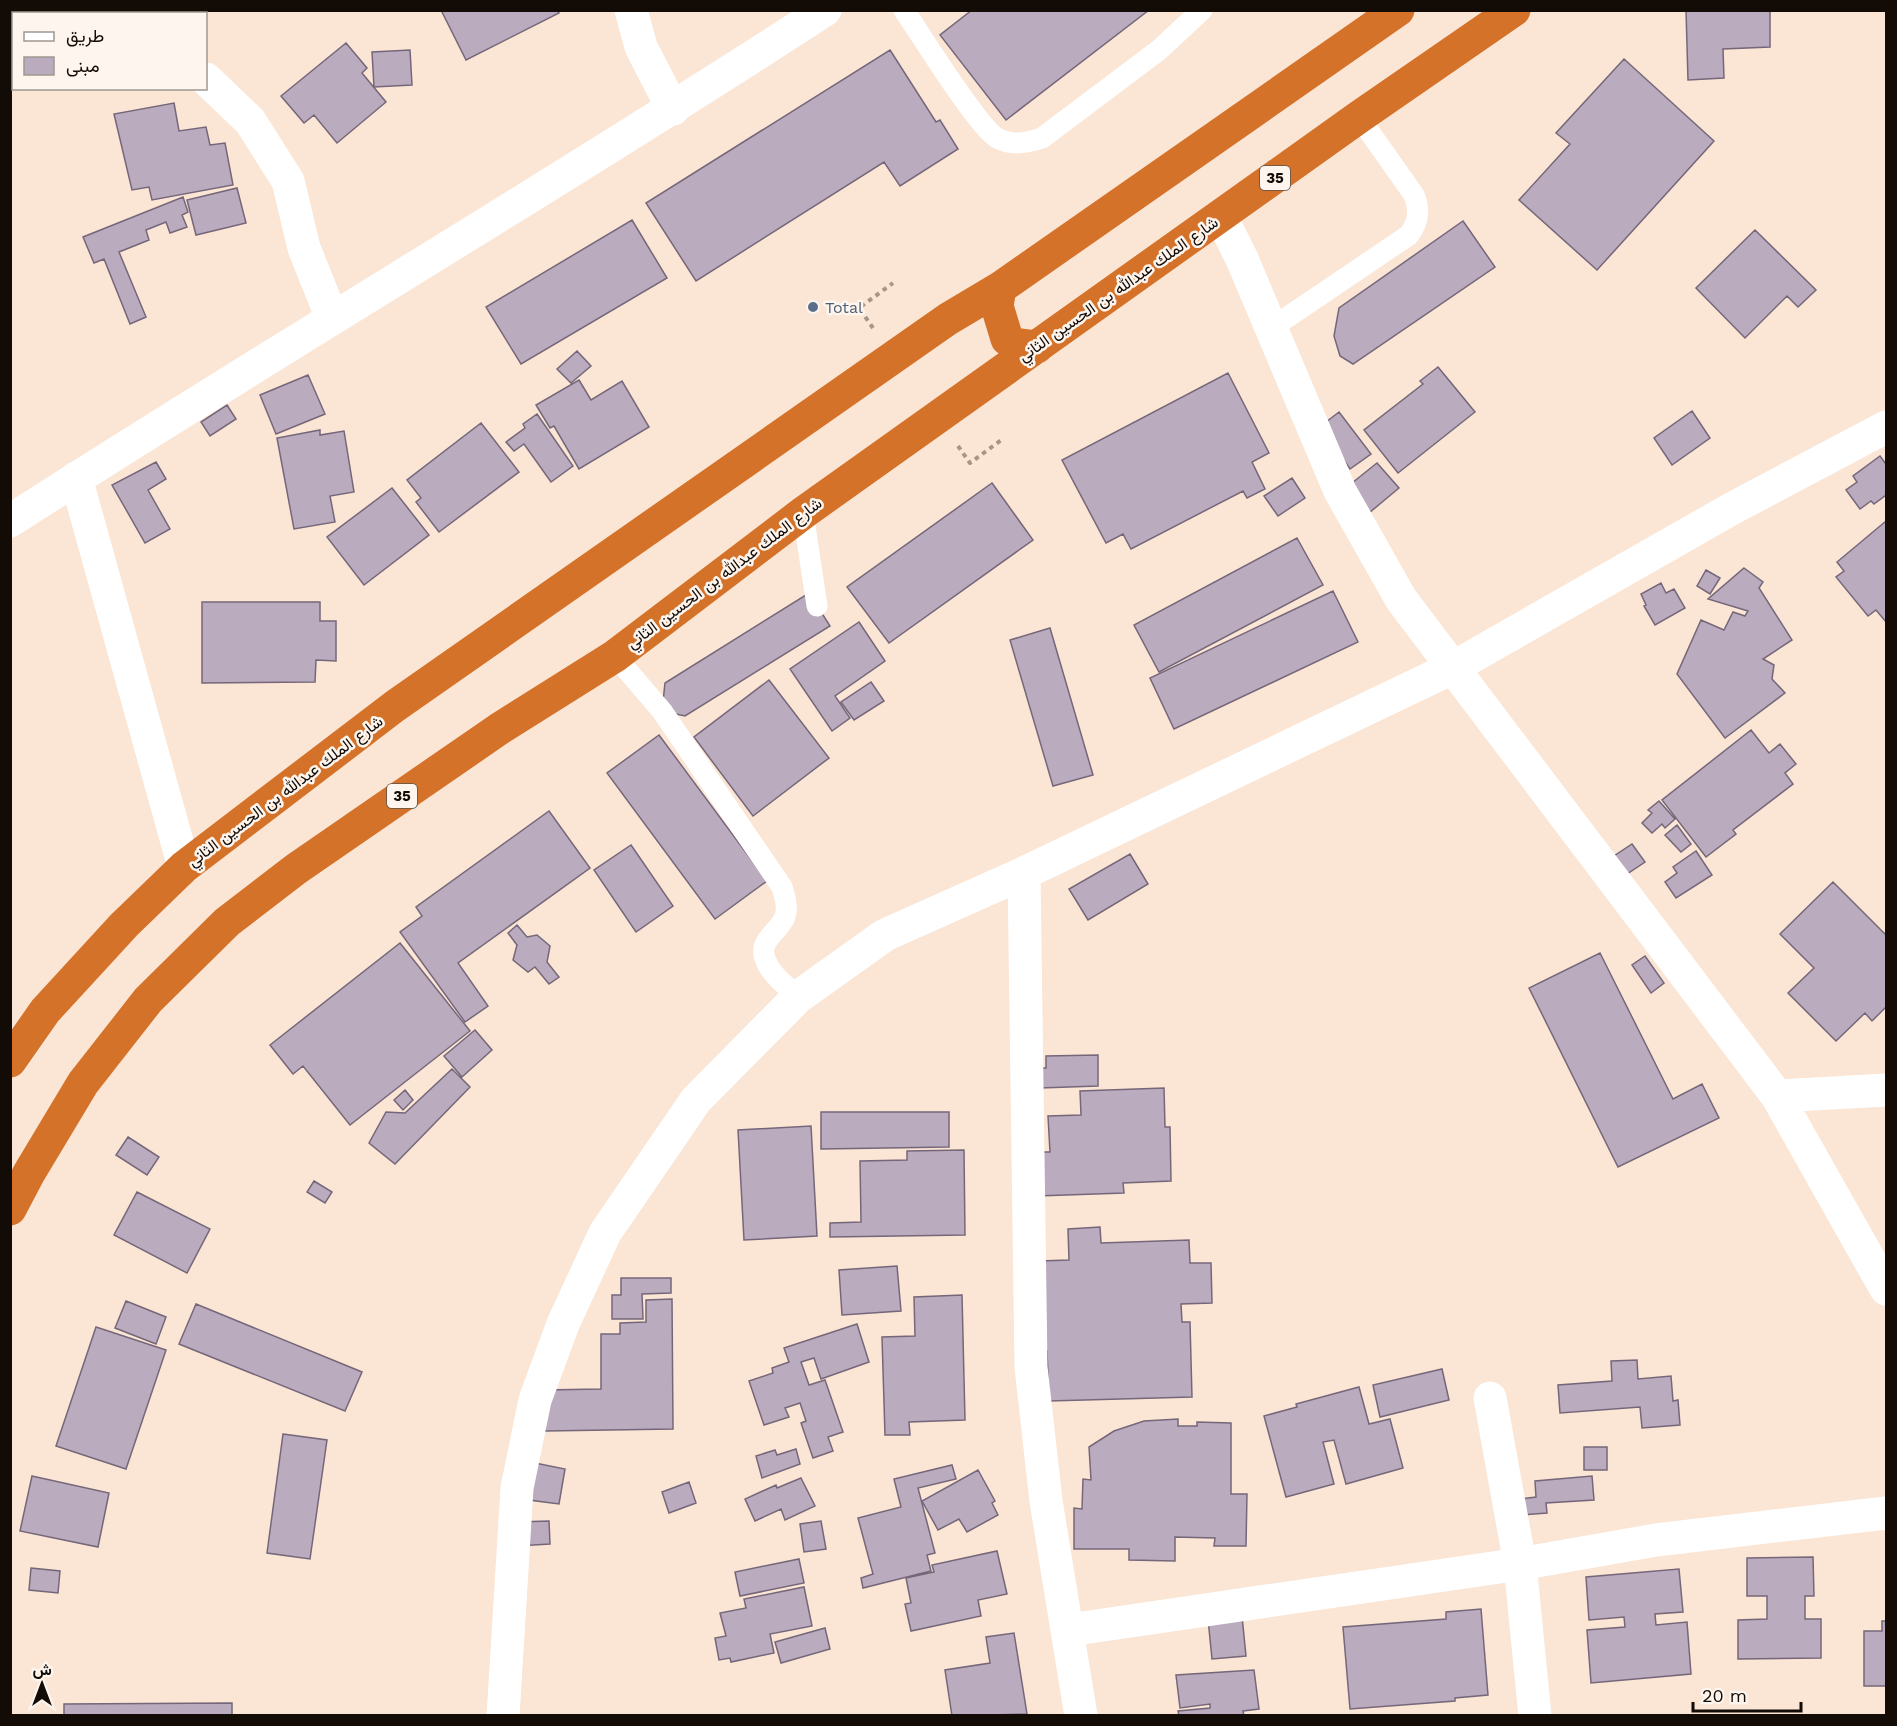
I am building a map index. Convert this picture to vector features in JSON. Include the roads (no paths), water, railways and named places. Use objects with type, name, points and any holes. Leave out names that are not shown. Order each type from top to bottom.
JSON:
[{"type":"highway","name":"شارع الملك عبدالله بن الحسين الثاني","points":[[10,1061],[45,1011],[124,925],[184,867],[395,706],[919,339],[1000,288],[1373,21],[1398,10]]},
{"type":"highway","name":"شارع الملك عبدالله بن الحسين الثاني","points":[[10,1209],[28,1173],[83,1083],[148,1000],[226,922],[296,869],[489,736],[615,656],[803,513],[1359,117],[1514,10]]},
{"type":"highway","points":[[1000,288],[997,306],[1007,339],[1014,344],[1037,346]]},
{"type":"street","points":[[631,10],[641,47],[673,109]]},
{"type":"street","points":[[10,520],[332,318],[673,109],[825,10]]},
{"type":"street","points":[[207,80],[250,121],[288,182],[304,248],[332,318]]},
{"type":"street","points":[[1221,217],[1242,260],[1340,491],[1401,599],[1777,1096],[1887,1289]]},
{"type":"street","points":[[503,1716],[518,1488],[535,1400],[563,1324],[605,1233],[696,1100],[798,997],[885,935],[1024,873],[1454,667],[1733,508],[1887,427]]},
{"type":"street","points":[[76,478],[184,867]]},
{"type":"street","points":[[1024,873],[1031,1367],[1046,1502],[1069,1630],[1080,1716]]},
{"type":"street","points":[[1777,1096],[1887,1090]]},
{"type":"street","points":[[1490,1398],[1520,1564],[1536,1716]]},
{"type":"street","points":[[1069,1630],[1520,1564],[1656,1540],[1887,1513]]},
{"type":"lane","points":[[903,10],[985,127],[1005,141],[1026,143],[1042,138],[1159,50],[1202,10]]},
{"type":"lane","points":[[1270,329],[1409,235],[1415,227],[1418,209],[1414,195],[1359,117]]},
{"type":"lane","points":[[803,513],[818,606]]},
{"type":"lane","points":[[615,656],[662,711],[782,887],[786,901],[784,918],[766,938],[763,954],[769,969],[798,997]]},
{"type":"place","name":"Total","points":[[813,307]]}]
